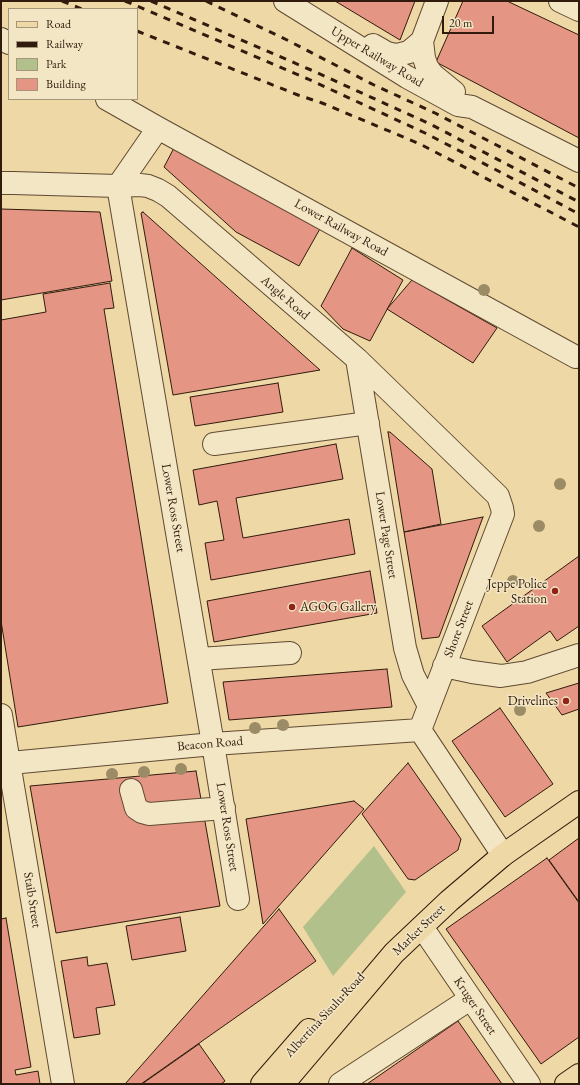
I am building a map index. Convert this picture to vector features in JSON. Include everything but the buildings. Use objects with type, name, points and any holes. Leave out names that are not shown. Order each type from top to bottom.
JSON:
[{"type":"main road","name":"Market Street","points":[[283,1084],[394,953],[422,926],[503,855],[579,802]]},
{"type":"main road","name":"Albertina Sisulu Road","points":[[262,1084],[344,991],[365,971],[394,953]]},
{"type":"main road","points":[[566,1084],[579,1075]]},
{"type":"street","name":"Upper Railway Road","points":[[285,1],[407,77],[458,105],[472,106]]},
{"type":"street","name":"Upper Railway Road","points":[[300,1],[387,53],[395,55],[409,52],[422,41]]},
{"type":"street","points":[[422,41],[437,1]]},
{"type":"street","points":[[560,1],[579,10]]},
{"type":"street","name":"Upper Railway Road","points":[[422,41],[424,58],[427,67],[432,74],[472,106],[579,161]]},
{"type":"street","name":"Lower Railway Road","points":[[109,100],[576,357]]},
{"type":"street","points":[[118,186],[158,128]]},
{"type":"street","name":"Angle Road","points":[[1,183],[118,186],[140,185],[148,186],[168,196],[357,359],[498,496],[503,514],[498,529]]},
{"type":"street","name":"Lower Ross Street","points":[[118,186],[199,659],[238,899]]},
{"type":"street","name":"Lower Page Street","points":[[357,359],[405,648],[413,675],[429,706]]},
{"type":"street","points":[[214,444],[368,423]]},
{"type":"street","name":"Shore Street","points":[[420,730],[498,529]]},
{"type":"street","points":[[199,659],[290,653]]},
{"type":"street","points":[[444,666],[501,676],[527,672],[579,655]]},
{"type":"street","name":"Staib Street","points":[[1,716],[5,762],[63,1084]]},
{"type":"street","points":[[420,730],[503,855]]},
{"type":"street","name":"Beacon Road","points":[[5,762],[213,744],[420,730]]},
{"type":"street","points":[[131,790],[136,808],[149,814],[224,808]]},
{"type":"street","name":"Kruger Street","points":[[422,926],[529,1084]]},
{"type":"street","points":[[340,1084],[470,999]]},
{"type":"green space","points":[[374,846],[406,892],[333,976],[303,927]]},
{"type":"railway","points":[[62,1],[80,8]]},
{"type":"railway","points":[[125,1],[308,79],[425,133],[579,214]]},
{"type":"railway","points":[[151,1],[311,70],[430,124],[579,202]]},
{"type":"railway","points":[[206,1],[287,40],[374,85],[435,113],[579,188]]},
{"type":"railway","points":[[138,31],[298,95],[322,103],[420,144],[579,227]]},
{"type":"place","name":"Jeppe Police Station","points":[[555,591]]},
{"type":"place","name":"AGOG Gallery","points":[[292,607]]},
{"type":"place","name":"Drivelines","points":[[566,701]]}]
